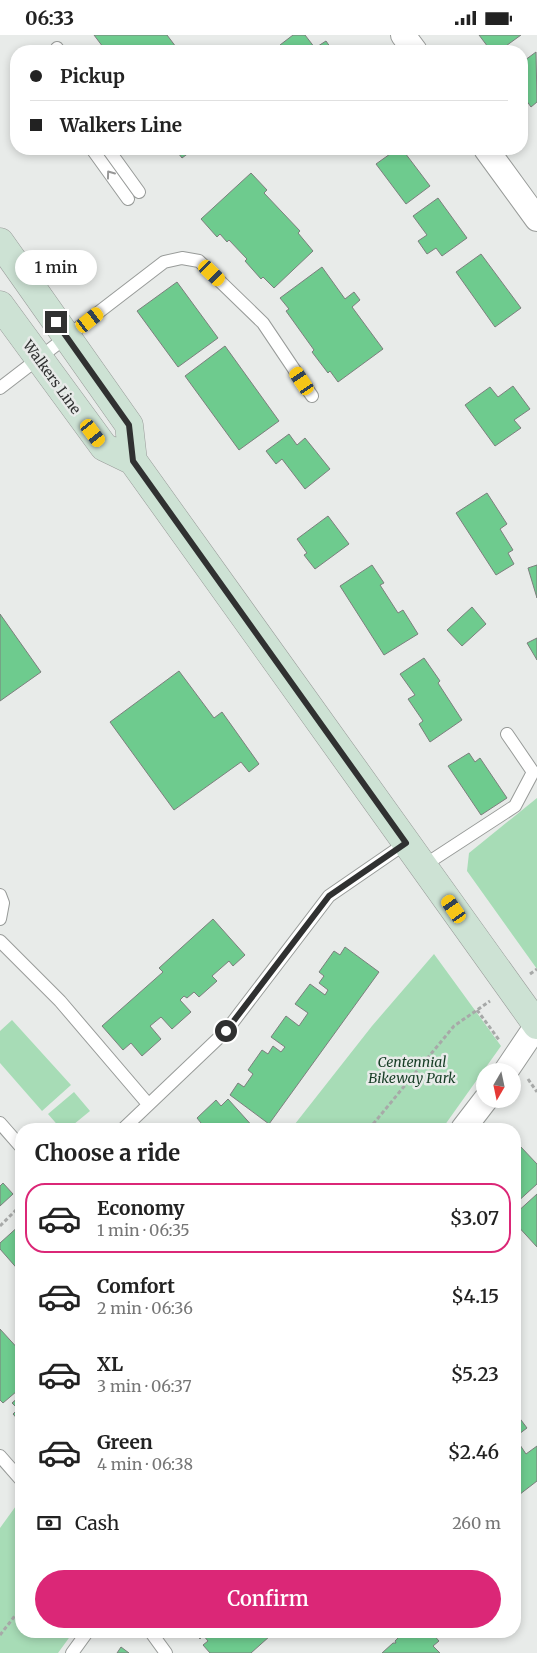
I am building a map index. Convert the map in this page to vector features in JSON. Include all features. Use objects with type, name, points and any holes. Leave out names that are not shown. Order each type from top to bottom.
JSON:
[{"type":"main road","name":"Walkers Line","points":[[0,241],[129,425],[133,461]]},
{"type":"main road","name":"Walkers Line","points":[[0,305],[38,360],[104,447],[133,461],[537,1025]]},
{"type":"street","points":[[490,155],[537,219]]},
{"type":"street","points":[[511,1063],[537,1025]]},
{"type":"street","points":[[468,1123],[479,1108]]},
{"type":"lane","points":[[97,155],[134,195],[111,155]]},
{"type":"lane","points":[[0,388],[164,261],[182,258],[199,261],[263,323],[312,396]]},
{"type":"lane","points":[[423,866],[515,806],[533,772],[507,734]]},
{"type":"lane","points":[[129,1123],[226,1031],[329,896],[406,843]]},
{"type":"lane","points":[[0,895],[3,903],[0,919]]},
{"type":"lane","points":[[0,941],[60,1001],[148,1104]]},
{"type":"lane","points":[[0,1123],[15,1140]]},
{"type":"lane","points":[[0,1455],[15,1473]]},
{"type":"lane","points":[[72,1653],[83,1638]]},
{"type":"lane","points":[[155,1638],[166,1653]]},
{"type":"path","points":[[374,1123],[454,1026],[487,1003]]},
{"type":"path","points":[[0,1226],[15,1211]]},
{"type":"path","points":[[0,1635],[15,1616]]},
{"type":"green space","points":[[537,798],[537,969],[467,871],[469,853]]},
{"type":"green space","name":"Centennial Bikeway Park","points":[[434,954],[501,1046],[489,1063],[476,1063],[476,1081],[446,1123],[296,1123],[372,1026]]},
{"type":"green space","points":[[12,1020],[71,1085],[42,1111],[0,1063],[0,1031]]},
{"type":"green space","points":[[74,1092],[90,1111],[75,1123],[56,1123],[48,1114]]},
{"type":"green space","points":[[15,1507],[15,1638],[69,1638],[58,1653],[0,1653],[0,1528]]},
{"type":"building","points":[[94,35],[167,35],[174,45],[102,45]]},
{"type":"building","points":[[293,35],[305,35],[313,45],[280,45]]},
{"type":"building","points":[[479,35],[521,35],[507,45],[486,45]]},
{"type":"building","points":[[326,41],[329,45],[320,45]]},
{"type":"building","points":[[536,52],[537,102],[531,107],[528,103],[528,58]]},
{"type":"building","points":[[389,155],[407,155],[430,186],[406,204],[376,164]]},
{"type":"building","points":[[251,173],[267,190],[264,193],[300,231],[298,233],[313,251],[274,288],[263,277],[261,279],[245,261],[247,259],[229,240],[227,242],[220,234],[217,237],[201,219]]},
{"type":"building","points":[[438,198],[467,238],[442,256],[436,248],[427,254],[418,241],[427,235],[413,216]]},
{"type":"building","points":[[481,254],[521,308],[495,327],[456,272]]},
{"type":"building","points":[[322,267],[345,299],[354,292],[360,300],[352,307],[383,349],[338,382],[330,371],[328,373],[312,352],[314,350],[286,311],[289,309],[280,298]]},
{"type":"building","points":[[177,282],[218,338],[178,367],[137,311]]},
{"type":"building","points":[[225,346],[279,421],[239,450],[185,376]]},
{"type":"building","points":[[513,386],[530,409],[514,420],[521,428],[495,446],[465,405],[490,387],[498,397]]},
{"type":"building","points":[[289,434],[297,445],[305,438],[330,469],[305,489],[282,459],[276,464],[266,451]]},
{"type":"building","points":[[487,493],[507,524],[500,529],[513,550],[508,553],[514,564],[496,575],[456,513]]},
{"type":"building","points":[[328,516],[349,544],[315,569],[304,555],[307,553],[297,539]]},
{"type":"building","points":[[372,565],[384,583],[380,585],[398,613],[403,610],[418,634],[384,655],[340,586]]},
{"type":"building","points":[[537,565],[537,598],[528,568]]},
{"type":"building","points":[[472,607],[486,624],[462,646],[447,630]]},
{"type":"building","points":[[0,614],[41,672],[0,701]]},
{"type":"building","points":[[537,638],[537,660],[527,643]]},
{"type":"building","points":[[424,658],[440,681],[438,683],[462,720],[430,742],[419,724],[423,721],[408,699],[415,695],[400,674]]},
{"type":"building","points":[[179,671],[214,718],[222,712],[259,764],[249,772],[241,762],[174,810],[110,722]]},
{"type":"building","points":[[469,753],[475,762],[480,758],[507,798],[481,815],[448,766]]},
{"type":"building","points":[[213,919],[245,955],[233,966],[229,961],[212,976],[217,981],[199,997],[194,992],[187,998],[184,996],[180,1000],[191,1012],[172,1029],[161,1017],[150,1026],[161,1039],[142,1056],[131,1043],[123,1050],[102,1026],[163,972],[159,968]]},
{"type":"building","points":[[345,947],[379,972],[270,1123],[268,1123],[230,1095],[238,1083],[244,1087],[253,1074],[248,1070],[262,1050],[268,1054],[273,1046],[281,1052],[285,1047],[271,1037],[286,1016],[299,1026],[308,1013],[295,1004],[310,984],[325,995],[328,990],[319,983],[324,976],[319,972],[334,951],[340,955]]},
{"type":"building","points":[[228,1099],[250,1123],[201,1123],[197,1118],[216,1100],[221,1106]]},
{"type":"building","points":[[521,1147],[537,1164],[537,1184],[521,1199]]},
{"type":"building","points":[[3,1183],[13,1194],[0,1206],[0,1186]]},
{"type":"building","points":[[537,1194],[537,1247],[521,1230],[521,1209]]},
{"type":"building","points":[[15,1229],[15,1266],[0,1249],[0,1243]]},
{"type":"building","points":[[0,1329],[15,1345],[15,1393],[3,1403],[0,1400]]},
{"type":"building","points":[[521,1420],[527,1428],[521,1432]]},
{"type":"building","points":[[521,1446],[526,1454],[537,1446],[537,1481],[521,1493]]},
{"type":"building","points":[[206,1638],[268,1638],[251,1653],[210,1653],[203,1645],[208,1641]]},
{"type":"building","points":[[398,1638],[436,1638],[439,1641],[433,1646],[440,1653],[382,1653],[393,1643],[396,1643],[395,1641]]},
{"type":"building","points":[[121,1647],[129,1653],[117,1653]]},
{"type":"route","points":[[56,322],[129,425],[133,461],[322,722],[406,843],[329,896],[226,1031]]}]
